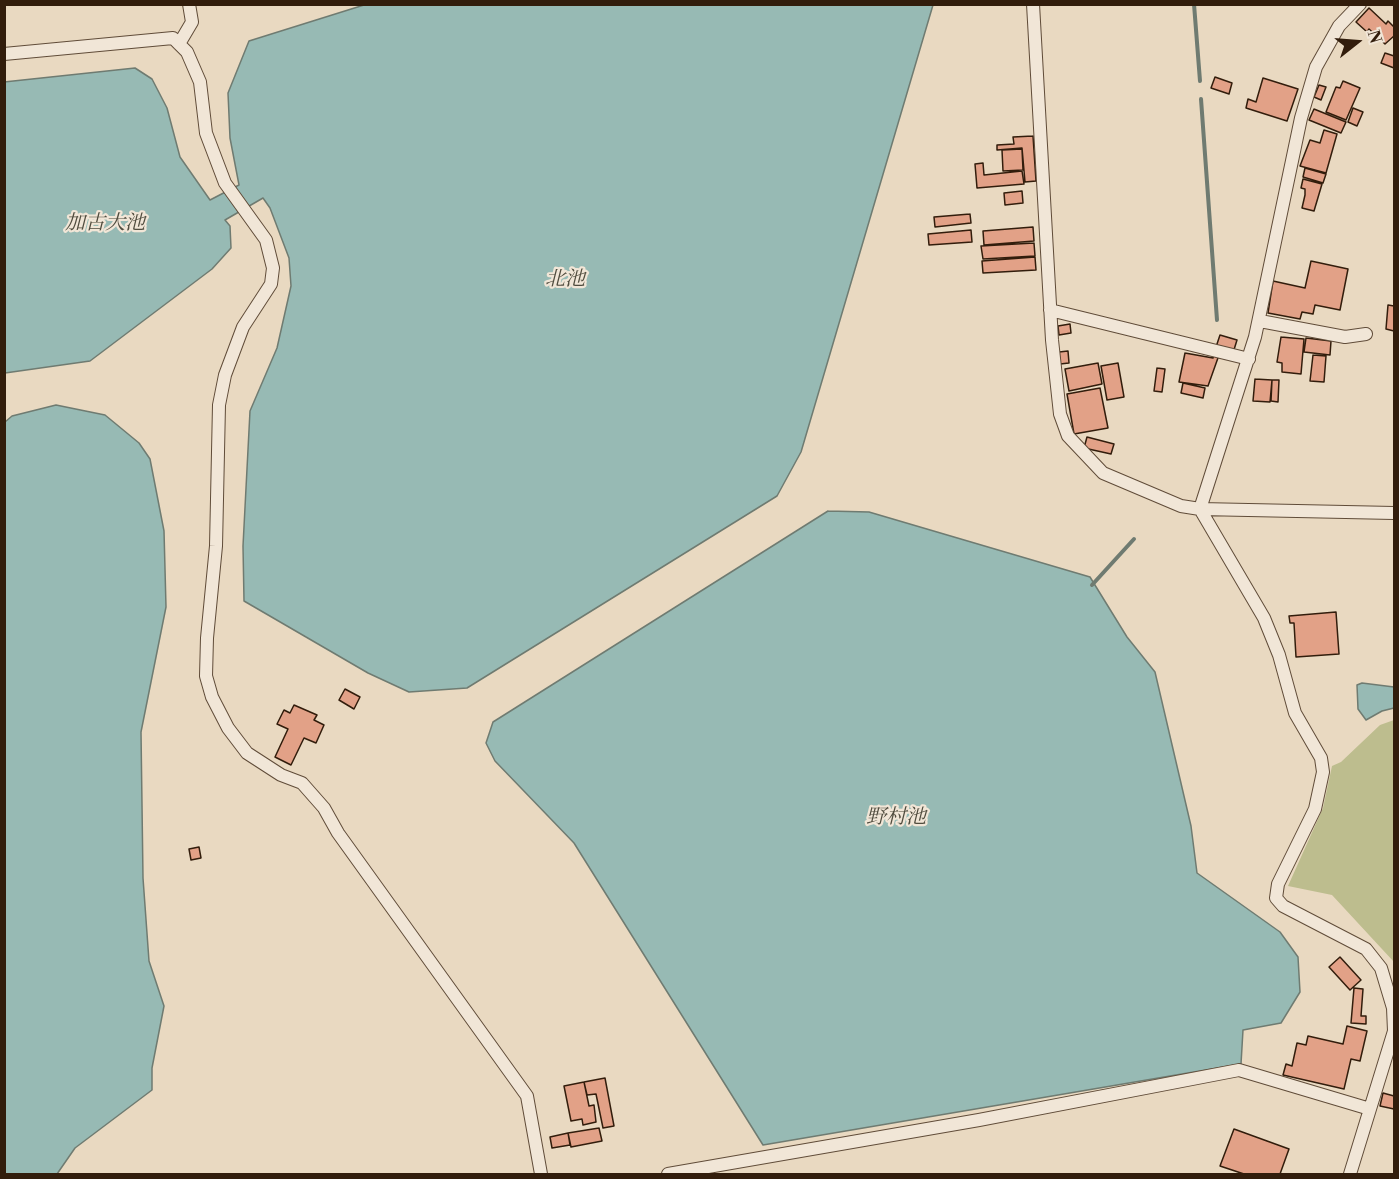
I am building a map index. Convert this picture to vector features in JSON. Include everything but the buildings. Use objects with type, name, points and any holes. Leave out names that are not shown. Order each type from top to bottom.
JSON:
[{"type":"street","points":[[179,44],[192,22],[189,4]]},
{"type":"street","points":[[1033,4],[1050,310],[1060,414],[1068,436],[1103,473],[1180,506],[1200,509],[1395,513]]},
{"type":"street","points":[[1350,1174],[1394,1031],[1393,1008],[1381,968],[1366,949],[1283,906],[1276,898],[1278,885],[1315,809],[1323,772],[1321,758],[1295,713],[1279,655],[1264,618],[1200,509],[1260,321],[1301,118],[1316,67],[1338,26],[1360,4]]},
{"type":"street","points":[[4,54],[173,38],[187,52],[200,82],[206,133],[225,183],[266,240],[273,268],[271,284],[243,327],[225,375],[219,405],[216,546],[207,638],[206,676],[212,698],[228,728],[247,753],[281,775],[302,783],[324,808],[338,833],[527,1096],[542,1174]]},
{"type":"street","points":[[1050,310],[1249,359]]},
{"type":"street","points":[[1260,321],[1345,337],[1366,334]]},
{"type":"street","points":[[668,1174],[979,1120],[1239,1070],[1370,1109]]},
{"type":"green space","points":[[1394,720],[1394,962],[1332,895],[1288,886],[1323,808],[1332,766],[1341,762],[1380,725]]},
{"type":"water","name":"北池","points":[[364,5],[933,5],[801,452],[777,496],[467,688],[409,692],[368,673],[244,601],[243,546],[250,411],[277,348],[291,286],[289,258],[270,208],[263,198],[225,220],[230,226],[231,248],[212,269],[90,361],[5,373],[4,82],[135,68],[152,79],[167,108],[180,157],[210,200],[239,185],[230,138],[228,93],[249,41]]},
{"type":"water","points":[[56,405],[105,415],[139,443],[150,459],[164,531],[166,607],[141,732],[143,878],[149,961],[164,1006],[152,1068],[152,1090],[75,1148],[57,1174],[5,1174],[5,422],[12,416]]},
{"type":"water","name":"野村池","points":[[828,511],[869,512],[1090,577],[1127,637],[1155,672],[1191,826],[1197,873],[1280,932],[1298,957],[1300,992],[1281,1023],[1243,1030],[1241,1064],[763,1145],[574,843],[495,761],[486,743],[493,722]]},
{"type":"water","points":[[1362,683],[1394,687],[1394,708],[1382,711],[1366,720],[1358,709],[1357,685]]},
{"type":"waterway","points":[[1194,4],[1200,81]]},
{"type":"waterway","points":[[1201,99],[1217,320]]},
{"type":"waterway","points":[[1092,585],[1134,539]]},
{"type":"water label","name":"加古大池","points":[[105,224]]}]
